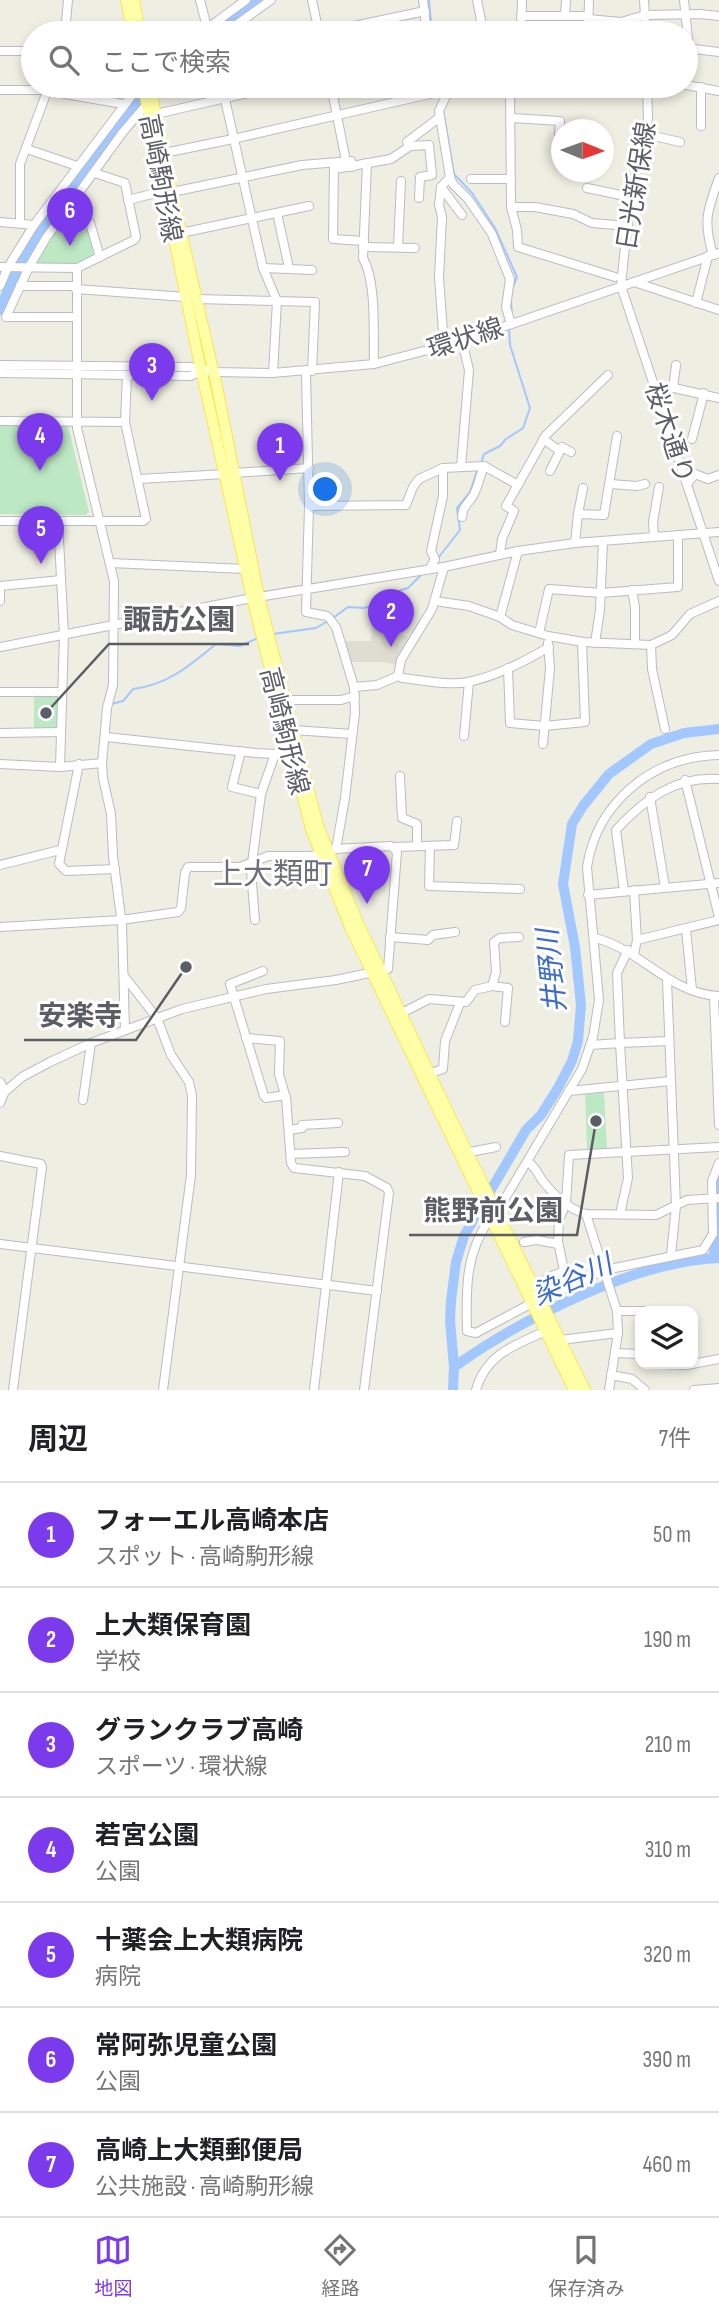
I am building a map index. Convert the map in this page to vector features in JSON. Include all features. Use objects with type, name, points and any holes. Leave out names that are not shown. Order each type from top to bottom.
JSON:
[{"type":"main road","points":[[126,0],[130,21]]},
{"type":"main road","points":[[134,0],[138,21]]},
{"type":"main road","name":"高崎駒形線","points":[[150,98],[156,114],[160,153]]},
{"type":"main road","name":"高崎駒形線","points":[[150,98],[191,298],[214,372],[246,569],[286,703],[308,793],[328,851],[335,895],[402,1013],[431,1073],[464,1154]]},
{"type":"main road","name":"高崎駒形線","points":[[168,192],[181,233],[201,371],[230,474],[290,750],[310,829],[328,851]]},
{"type":"main road","name":"高崎駒形線","points":[[378,972],[493,1212]]},
{"type":"main road","points":[[493,1212],[537,1302],[574,1390]]},
{"type":"main road","points":[[548,1328],[560,1340],[585,1390]]},
{"type":"street","points":[[66,21],[68,0]]},
{"type":"street","points":[[200,0],[204,21]]},
{"type":"street","points":[[220,21],[246,0]]},
{"type":"street","points":[[242,21],[270,1],[280,0]]},
{"type":"street","points":[[312,0],[317,21]]},
{"type":"street","points":[[423,0],[426,21]]},
{"type":"street","points":[[477,0],[484,21]]},
{"type":"street","points":[[521,21],[522,0]]},
{"type":"street","points":[[565,15],[566,0]]},
{"type":"street","points":[[588,21],[589,0]]},
{"type":"street","points":[[644,0],[645,21]]},
{"type":"street","points":[[684,0],[685,21]]},
{"type":"street","points":[[377,21],[425,11]]},
{"type":"street","points":[[521,16],[565,15],[614,21]]},
{"type":"street","points":[[624,21],[645,15],[719,16]]},
{"type":"street","points":[[698,49],[719,52]]},
{"type":"street","points":[[0,51],[21,51]]},
{"type":"street","points":[[698,87],[719,91]]},
{"type":"street","points":[[701,88],[701,126]]},
{"type":"street","points":[[0,90],[21,89]]},
{"type":"street","points":[[20,222],[20,164],[45,98]]},
{"type":"street","points":[[95,98],[123,104]]},
{"type":"street","points":[[0,286],[6,267],[34,225],[129,98]]},
{"type":"street","points":[[76,317],[6,317],[29,267],[59,221],[149,98]]},
{"type":"street","points":[[156,114],[221,98]]},
{"type":"street","points":[[225,98],[263,268],[276,301],[274,373]]},
{"type":"street","points":[[334,98],[349,164]]},
{"type":"street","points":[[160,153],[233,139],[402,98]]},
{"type":"street","points":[[445,98],[439,111],[450,177],[492,234],[510,279],[506,307],[510,324]]},
{"type":"street","points":[[511,98],[511,207],[519,247],[615,277]]},
{"type":"street","name":"日光新保線","points":[[621,286],[630,197],[648,118],[647,98]]},
{"type":"street","points":[[410,146],[407,142],[415,134],[440,117]]},
{"type":"street","points":[[512,118],[551,120]]},
{"type":"street","points":[[645,134],[680,142]]},
{"type":"street","points":[[128,200],[302,165],[368,163],[391,159],[410,146],[429,145],[432,175],[420,177],[419,198]]},
{"type":"street","points":[[27,149],[77,166]]},
{"type":"street","points":[[368,163],[363,258],[368,270],[374,320],[374,364]]},
{"type":"street","points":[[334,165],[332,239],[415,248]]},
{"type":"street","points":[[6,267],[77,268],[134,240],[136,237],[125,183],[95,173]]},
{"type":"street","points":[[444,346],[439,276],[442,217],[439,205],[441,187],[450,177]]},
{"type":"street","points":[[696,303],[714,255],[706,232],[707,211],[719,178]]},
{"type":"street","points":[[471,179],[510,179]]},
{"type":"street","points":[[398,247],[401,181]]},
{"type":"street","points":[[441,187],[462,215]]},
{"type":"street","points":[[587,188],[630,197]]},
{"type":"street","points":[[181,233],[309,206]]},
{"type":"street","points":[[511,207],[535,207],[573,214],[592,223],[628,226]]},
{"type":"street","points":[[277,213],[289,268]]},
{"type":"street","points":[[59,221],[90,223],[100,257]]},
{"type":"street","points":[[0,222],[34,225]]},
{"type":"street","name":"環状線","points":[[0,373],[190,367],[214,372],[274,373],[374,364],[462,341],[714,255]]},
{"type":"street","points":[[77,268],[77,422],[114,581],[113,685],[107,708],[102,763],[111,814],[121,920],[125,1030]]},
{"type":"street","points":[[263,268],[312,270]]},
{"type":"street","points":[[634,282],[719,310]]},
{"type":"street","points":[[20,286],[191,298],[315,302],[309,371],[306,612],[327,616],[336,627],[354,691],[348,779],[328,851]]},
{"type":"street","name":"桜木通り","points":[[621,286],[719,580]]},
{"type":"street","points":[[461,467],[469,370],[462,341]]},
{"type":"street","name":"環状線","points":[[0,365],[127,375],[191,376],[201,371]]},
{"type":"street","points":[[673,388],[676,365]]},
{"type":"street","points":[[0,521],[146,519],[125,422],[127,375]]},
{"type":"street","points":[[500,554],[502,539],[514,511],[506,506],[544,439],[608,375]]},
{"type":"street","points":[[655,388],[673,388],[719,398]]},
{"type":"street","points":[[692,439],[704,393]]},
{"type":"street","points":[[0,421],[125,422]]},
{"type":"street","points":[[578,514],[604,515],[617,436]]},
{"type":"street","points":[[544,439],[560,451]]},
{"type":"street","points":[[550,471],[562,447],[571,452]]},
{"type":"street","points":[[461,517],[463,506],[474,494],[484,466]]},
{"type":"street","points":[[309,506],[406,505],[419,479],[443,468],[484,466],[517,485]]},
{"type":"street","points":[[139,479],[309,468]]},
{"type":"street","points":[[430,568],[435,559],[431,551],[443,496],[443,468]]},
{"type":"street","points":[[687,484],[695,474],[708,479],[719,475]]},
{"type":"street","points":[[610,484],[645,484]]},
{"type":"street","points":[[654,536],[653,522],[659,487]]},
{"type":"street","points":[[575,543],[583,488]]},
{"type":"street","points":[[58,521],[64,635],[60,767]]},
{"type":"street","points":[[0,648],[255,597],[518,551],[575,543],[719,532]]},
{"type":"street","points":[[543,744],[550,668],[549,647],[544,635],[549,589],[601,593],[678,586],[678,535]]},
{"type":"street","points":[[595,643],[603,541]]},
{"type":"street","points":[[500,617],[518,551]]},
{"type":"street","points":[[111,563],[246,569]]},
{"type":"street","points":[[398,676],[401,660],[418,635],[435,601],[444,566]]},
{"type":"street","points":[[0,601],[0,587],[61,580]]},
{"type":"street","points":[[632,590],[635,643]]},
{"type":"street","points":[[435,601],[469,606],[500,617],[512,625],[544,635],[583,642],[651,645],[672,635],[690,614],[719,601]]},
{"type":"street","points":[[508,668],[510,723],[544,726],[587,720],[583,642]]},
{"type":"street","points":[[651,645],[652,669],[665,729]]},
{"type":"street","points":[[286,703],[293,700],[341,700],[354,691],[398,676],[424,681],[469,682],[521,664],[549,647]]},
{"type":"street","points":[[464,736],[469,682]]},
{"type":"street","points":[[0,692],[62,692]]},
{"type":"street","points":[[293,730],[352,734]]},
{"type":"street","points":[[0,733],[61,733]]},
{"type":"street","points":[[106,737],[275,754],[290,750]]},
{"type":"street","points":[[241,751],[232,787],[261,794]]},
{"type":"street","points":[[254,920],[251,871],[261,794],[275,754]]},
{"type":"street","points":[[719,755],[684,761],[632,786],[616,800],[595,835],[588,857],[588,895],[595,938],[598,1000],[590,1045],[582,1069],[528,1162],[479,1234],[471,1256],[466,1302],[467,1331],[476,1333],[605,1271],[703,1250],[713,1234],[715,1198],[712,1181],[719,1163]]},
{"type":"street","points":[[0,764],[60,767],[102,763]]},
{"type":"street","points":[[79,764],[76,791],[60,850],[59,864],[66,871],[115,869]]},
{"type":"street","points":[[659,771],[666,788]]},
{"type":"street","points":[[400,776],[402,818],[417,824],[417,846]]},
{"type":"street","points":[[616,830],[638,806],[666,788],[685,780],[719,779]]},
{"type":"street","points":[[638,940],[719,919],[715,883],[685,780]]},
{"type":"street","points":[[650,797],[665,887]]},
{"type":"street","points":[[604,817],[616,830],[638,940],[617,973],[628,1178],[620,1214]]},
{"type":"street","points":[[0,927],[121,920],[180,911],[188,867],[240,867],[268,856],[328,851],[454,845],[457,821]]},
{"type":"street","points":[[430,846],[429,886],[520,889]]},
{"type":"street","points":[[2,1093],[33,1071],[91,1043],[157,1018],[232,996],[378,972],[389,966],[397,856],[394,847]]},
{"type":"street","points":[[0,865],[60,850]]},
{"type":"street","points":[[588,895],[715,883]]},
{"type":"street","points":[[686,929],[692,990]]},
{"type":"street","points":[[390,937],[428,940],[433,935],[454,932]]},
{"type":"street","points":[[492,986],[496,972],[492,949],[494,942],[499,938],[519,937]]},
{"type":"street","points":[[595,938],[631,952],[667,980],[716,996],[719,1125]]},
{"type":"street","points":[[263,971],[230,982],[232,996],[264,1096],[285,1095]]},
{"type":"street","points":[[124,976],[157,1018],[171,1055],[189,1082],[192,1095],[191,1175],[163,1390]]},
{"type":"street","points":[[667,980],[676,1206],[671,1255]]},
{"type":"street","points":[[402,1013],[429,999],[466,1002],[475,990],[492,986],[508,988],[505,1022]]},
{"type":"street","points":[[431,1073],[443,1069],[445,1041],[460,1003]]},
{"type":"street","points":[[246,1038],[280,1041],[279,1074],[285,1095],[294,1168],[365,1176],[387,1188],[389,1193],[363,1390]]},
{"type":"street","points":[[590,1045],[669,1041]]},
{"type":"street","points":[[83,1100],[91,1043]]},
{"type":"street","points":[[569,1091],[671,1081]]},
{"type":"street","points":[[0,1082],[0,1103]]},
{"type":"street","points":[[289,1130],[302,1128],[302,1125],[338,1124]]},
{"type":"street","points":[[464,1154],[496,1147]]},
{"type":"street","points":[[572,1285],[564,1271],[558,1244],[559,1220],[566,1203],[569,1155],[719,1147]]},
{"type":"street","points":[[291,1154],[345,1153]]},
{"type":"street","points":[[0,1156],[41,1164],[42,1167],[13,1390]]},
{"type":"street","points":[[528,1162],[534,1165],[555,1195],[586,1214],[656,1215],[687,1199],[715,1198]]},
{"type":"street","points":[[314,1390],[339,1172]]},
{"type":"street","points":[[586,1214],[617,1311],[618,1333],[609,1390]]},
{"type":"street","points":[[524,1241],[537,1240],[558,1244]]},
{"type":"street","points":[[0,1244],[377,1291]]},
{"type":"street","points":[[547,1278],[564,1271]]},
{"type":"street","points":[[617,1311],[635,1311]]},
{"type":"street","points":[[476,1390],[483,1372],[501,1352],[548,1328]]},
{"type":"street","points":[[560,1340],[618,1333]]},
{"type":"street","points":[[615,1353],[635,1354]]},
{"type":"street","points":[[698,1363],[719,1359]]},
{"type":"street","points":[[611,1375],[632,1379],[645,1390]]},
{"type":"street","points":[[694,1390],[719,1388]]},
{"type":"shaded area","points":[[372,622],[392,626],[392,632],[413,638],[397,665],[351,662],[343,641],[371,641]]},
{"type":"green space","points":[[60,226],[88,227],[94,256],[76,263],[38,264],[37,261]]},
{"type":"green space","points":[[0,424],[68,426],[89,512],[86,515],[0,514]]},
{"type":"green space","points":[[34,695],[55,695],[58,698],[57,729],[34,731]]},
{"type":"green space","points":[[604,1091],[607,1150],[587,1151],[585,1092]]},
{"type":"waterway","points":[[229,21],[258,0]]},
{"type":"waterway","points":[[429,0],[431,21]]},
{"type":"waterway","points":[[0,310],[12,281],[42,228],[141,98]]},
{"type":"waterway","points":[[443,109],[454,174],[472,193],[495,228],[517,277],[512,289]]},
{"type":"waterway","points":[[511,301],[512,316]]},
{"type":"waterway","points":[[481,463],[484,454],[500,446],[523,428],[530,408],[510,345],[509,328]]},
{"type":"waterway","points":[[439,557],[460,530],[457,508],[470,492],[477,471]]},
{"type":"waterway","points":[[333,618],[348,607],[364,608],[378,604],[389,594],[408,588],[421,575]]},
{"type":"waterway","points":[[273,634],[316,628],[328,621]]},
{"type":"waterway","points":[[111,704],[123,701],[133,689],[168,679],[216,644],[240,646],[258,638]]},
{"type":"waterway","name":"井野川","points":[[453,1390],[451,1301],[456,1262],[464,1236],[526,1130],[541,1115],[558,1088],[572,1061],[578,1041],[581,1005],[575,947],[563,884],[572,824],[609,774],[651,744],[684,733],[719,729]]},
{"type":"waterway","points":[[714,1258],[717,1181]]},
{"type":"waterway","name":"染谷川","points":[[454,1367],[545,1312],[616,1281],[687,1262],[719,1258]]},
{"type":"place","name":"常阿弥児童公園","points":[[70,246]]},
{"type":"place","name":"グランクラブ高崎","points":[[152,401]]},
{"type":"place","name":"若宮公園","points":[[40,471]]},
{"type":"place","name":"フォーエル高崎本店","points":[[280,481]]},
{"type":"place","name":"十薬会上大類病院","points":[[41,564]]},
{"type":"place","name":"上大類保育園","points":[[391,647]]},
{"type":"place","name":"諏訪公園","points":[[46,713]]},
{"type":"place","name":"高崎上大類郵便局","points":[[367,904]]},
{"type":"place","name":"安楽寺","points":[[186,967]]},
{"type":"place","name":"熊野前公園","points":[[596,1121]]},
{"type":"district","name":"上大類町","points":[[273,874]]}]
